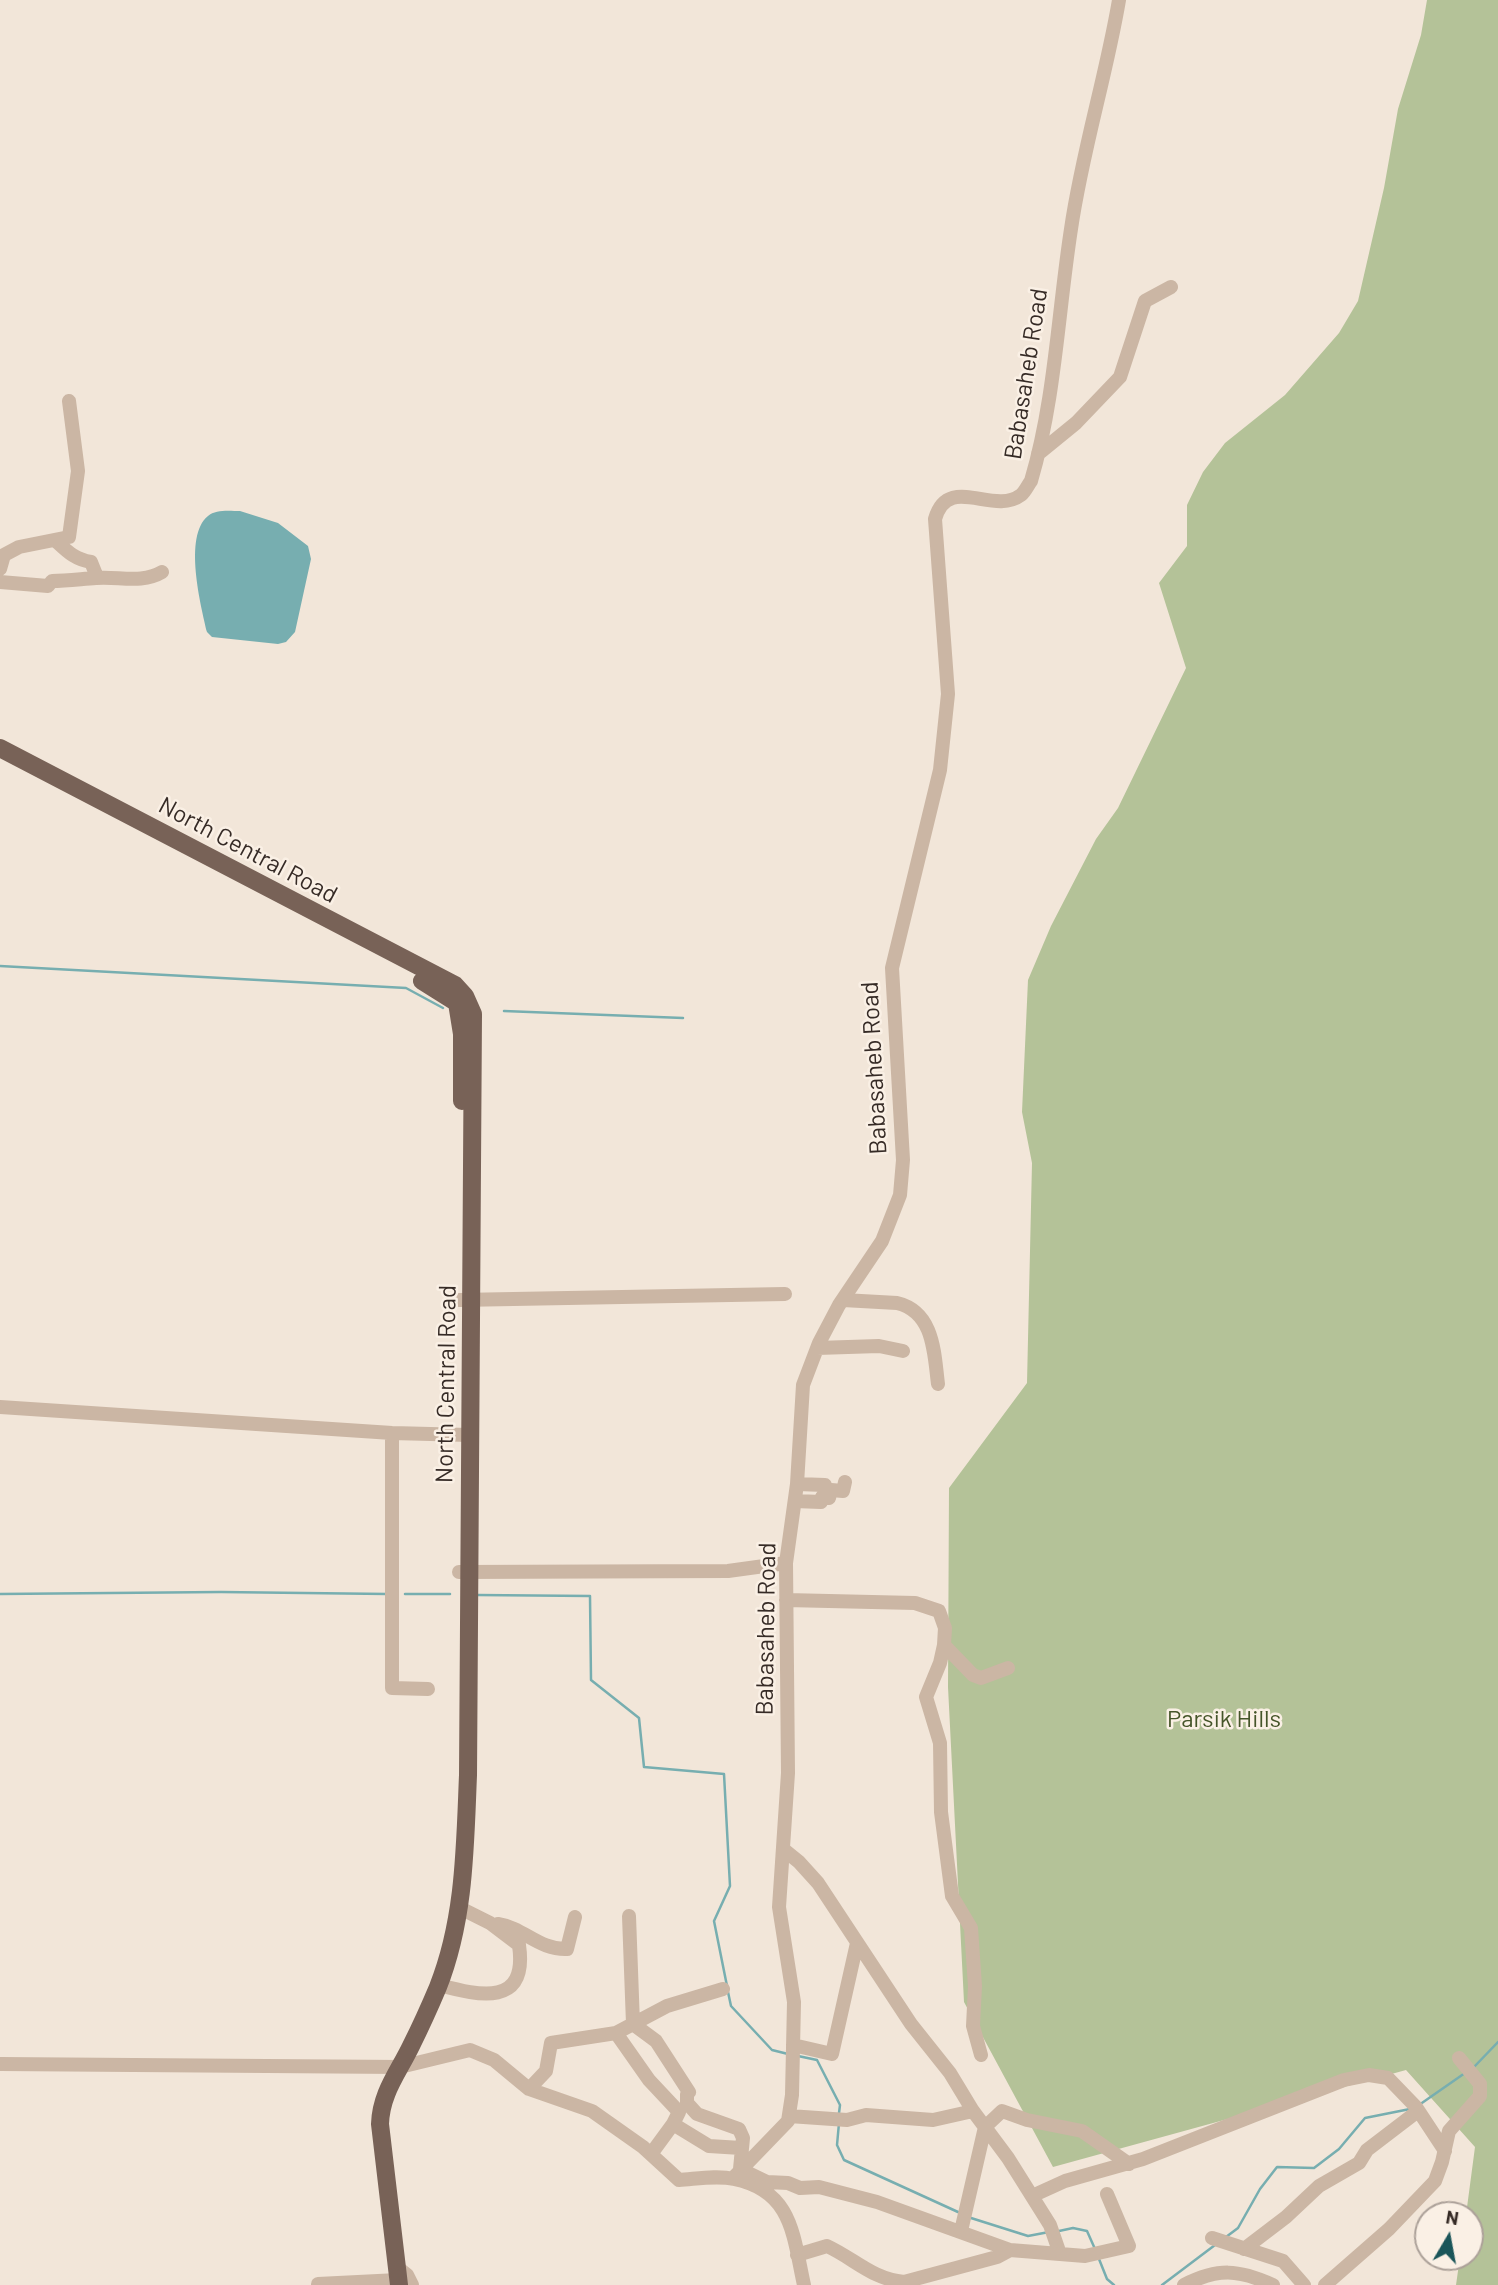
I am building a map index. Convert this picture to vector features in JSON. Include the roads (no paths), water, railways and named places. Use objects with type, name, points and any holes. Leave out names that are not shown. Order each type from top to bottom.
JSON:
[{"type":"main road","name":"North Central Road","points":[[0,748],[455,985],[462,1001],[473,1014],[475,1033],[465,1300],[465,1576],[454,1865],[444,1933],[426,1993],[393,2067],[384,2096],[380,2124],[397,2280]]},
{"type":"main road","name":"North Central Road","points":[[0,761],[462,1001]]},
{"type":"main road","name":"North Central Road","points":[[393,2067],[439,1985],[460,1908],[468,1775],[468,1617],[465,1576]]},
{"type":"street","name":"Babasaheb Road","points":[[789,2116],[794,2002],[779,1907],[788,1773],[786,1563],[797,1484],[803,1385],[817,1348],[843,1300],[882,1241],[900,1195],[902,1160],[892,968],[940,770],[948,694],[935,519],[938,506],[948,499],[962,496],[994,501],[1008,500],[1021,495],[1031,481],[1053,378],[1056,334],[1071,227],[1119,0]]},
{"type":"street","points":[[1038,454],[1076,423],[1120,377],[1145,301],[1171,287]]},
{"type":"street","points":[[0,569],[4,555],[19,547],[69,537],[78,471],[69,401]]},
{"type":"street","points":[[55,540],[69,555],[91,562],[97,578]]},
{"type":"street","points":[[0,582],[48,586],[52,581],[144,578],[162,572]]},
{"type":"street","points":[[465,1300],[785,1294]]},
{"type":"street","points":[[843,1300],[897,1303],[905,1305],[923,1318],[928,1328],[938,1384]]},
{"type":"street","points":[[817,1348],[879,1346],[903,1351]]},
{"type":"street","points":[[0,1407],[392,1433],[465,1435]]},
{"type":"street","points":[[392,1433],[393,1688],[428,1689]]},
{"type":"street","points":[[795,1501],[821,1502],[821,1497],[829,1498],[831,1490],[843,1491],[845,1482]]},
{"type":"street","points":[[797,1484],[825,1485]]},
{"type":"street","points":[[465,1576],[728,1571],[786,1563]]},
{"type":"street","points":[[786,1600],[915,1604],[939,1611],[945,1628],[944,1645],[940,1663],[926,1697],[940,1743],[942,1812],[952,1896],[971,1928],[975,1986],[973,2026],[981,2054]]},
{"type":"street","points":[[944,1645],[973,1675],[981,1678],[1008,1668]]},
{"type":"street","points":[[783,1850],[799,1862],[818,1883],[911,2024],[950,2073],[1032,2196],[1053,2231],[1060,2254]]},
{"type":"street","points":[[439,1985],[465,1992],[494,1995],[504,1992],[513,1982],[521,1964],[519,1945],[489,1923],[460,1908]]},
{"type":"street","points":[[629,1916],[633,2024]]},
{"type":"street","points":[[489,1923],[507,1925],[549,1948],[567,1949],[575,1917]]},
{"type":"street","points":[[793,2045],[832,2054],[857,1943]]},
{"type":"street","points":[[529,2089],[547,2071],[551,2043],[616,2033],[667,2006],[723,1989]]},
{"type":"street","points":[[633,2024],[656,2041],[689,2092],[680,2113],[651,2154]]},
{"type":"street","points":[[616,2033],[649,2080],[709,2146],[741,2148]]},
{"type":"street","points":[[0,2064],[393,2067],[470,2050],[494,2060],[529,2089],[592,2111],[651,2154],[679,2180],[737,2174],[767,2182],[788,2183],[800,2188],[818,2187],[963,2221],[1010,2250],[1085,2256],[1129,2246],[1107,2194]]},
{"type":"street","points":[[1325,2285],[1389,2229],[1435,2181],[1449,2131],[1480,2096],[1480,2084],[1459,2058]]},
{"type":"street","points":[[1032,2196],[1065,2181],[1129,2164],[1344,2080],[1369,2075],[1388,2077],[1418,2111],[1445,2151]]},
{"type":"street","points":[[737,2174],[788,2121],[789,2116],[841,2119],[866,2115],[933,2120],[973,2111]]},
{"type":"street","points":[[963,2221],[985,2127],[1002,2111],[1027,2120],[1082,2131],[1129,2164]]},
{"type":"street","points":[[1244,2249],[1286,2217],[1319,2186],[1359,2163],[1367,2150],[1418,2111]]},
{"type":"street","points":[[680,2113],[697,2114],[738,2129],[743,2138],[737,2174]]},
{"type":"street","points":[[737,2174],[782,2206],[790,2222],[804,2285]]},
{"type":"street","points":[[1218,2240],[1283,2261],[1304,2285]]},
{"type":"street","points":[[797,2255],[827,2246],[873,2274],[904,2284],[986,2261],[1010,2250]]},
{"type":"street","points":[[1184,2285],[1226,2270],[1273,2285]]},
{"type":"street","points":[[318,2284],[397,2280]]},
{"type":"water","points":[[240,511],[278,523],[308,546],[311,559],[295,632],[286,642],[278,644],[212,637],[207,632],[196,572],[196,539],[201,526],[211,514]]},
{"type":"waterway","points":[[0,966],[406,988],[443,1008]]},
{"type":"waterway","points":[[504,1011],[683,1018]]},
{"type":"waterway","points":[[0,1594],[387,1594]]},
{"type":"waterway","points":[[405,1594],[450,1594]]},
{"type":"waterway","points":[[477,1595],[590,1596],[591,1680],[639,1718],[644,1767],[724,1774],[730,1886],[714,1921],[727,1986]]},
{"type":"waterway","points":[[728,1992],[731,2006],[772,2050],[788,2054]]},
{"type":"waterway","points":[[1474,2067],[1498,2042]]},
{"type":"waterway","points":[[798,2056],[817,2060],[840,2105],[839,2113]]},
{"type":"waterway","points":[[1419,2105],[1465,2073]]},
{"type":"waterway","points":[[1226,2237],[1238,2228],[1260,2189],[1277,2167],[1314,2168],[1339,2149],[1365,2118],[1410,2109]]},
{"type":"waterway","points":[[839,2123],[837,2145],[844,2160],[958,2212]]},
{"type":"waterway","points":[[971,2218],[1028,2236],[1049,2232]]},
{"type":"waterway","points":[[1059,2231],[1073,2228],[1087,2231],[1095,2249]]},
{"type":"waterway","points":[[1162,2285],[1215,2245]]},
{"type":"waterway","points":[[1099,2259],[1107,2279],[1114,2285]]},
{"type":"park label","name":"Parsik Hills","points":[[1224,1719]]}]
